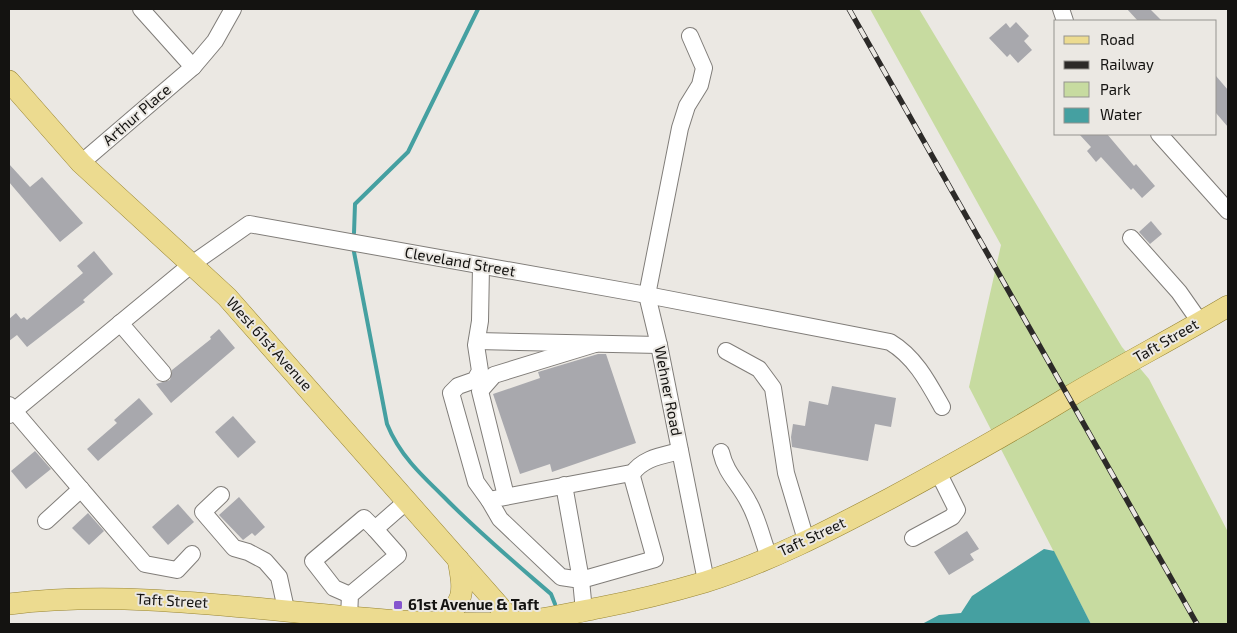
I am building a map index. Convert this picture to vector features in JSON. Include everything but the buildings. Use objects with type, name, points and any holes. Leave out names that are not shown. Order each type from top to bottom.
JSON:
[{"type":"main road","name":"West 61st Avenue","points":[[9,81],[81,163],[227,297],[514,622]]},
{"type":"main road","name":"Taft Street","points":[[9,604],[95,599],[184,601],[438,624],[514,622],[547,619],[706,582],[806,540],[938,472],[1200,322],[1226,310]]},
{"type":"main road","points":[[438,624],[454,611],[460,597],[462,582],[458,558]]},
{"type":"street","points":[[141,9],[193,67]]},
{"type":"street","name":"Arthur Place","points":[[81,163],[193,67],[215,41],[233,9]]},
{"type":"street","name":"Wehner Road","points":[[690,36],[704,68],[700,85],[688,106],[680,128],[664,200],[647,295],[659,345],[706,582]]},
{"type":"street","points":[[1161,135],[1228,211]]},
{"type":"street","name":"Cleveland Street","points":[[10,410],[192,264],[249,224],[647,295],[890,342],[902,350],[918,367],[942,407]]},
{"type":"street","points":[[1130,238],[1179,292],[1200,322]]},
{"type":"street","points":[[482,266],[480,321],[477,341],[480,371],[475,380],[458,386],[451,393],[476,482],[500,519],[561,577],[581,580],[655,559],[632,474]]},
{"type":"street","points":[[120,323],[163,373]]},
{"type":"street","points":[[477,341],[659,345]]},
{"type":"street","points":[[506,496],[480,391],[494,376],[596,344]]},
{"type":"street","points":[[726,351],[759,369],[772,388],[786,473],[806,540]]},
{"type":"street","points":[[10,410],[145,564],[177,570],[192,554]]},
{"type":"street","points":[[489,500],[632,474],[638,465],[647,460],[680,451]]},
{"type":"street","points":[[721,452],[725,468],[739,485],[750,505],[769,557]]},
{"type":"street","points":[[914,538],[952,517],[957,510],[938,472]]},
{"type":"street","points":[[564,486],[581,580],[584,611]]},
{"type":"street","points":[[46,521],[81,489]]},
{"type":"street","points":[[221,494],[204,512],[234,548],[248,552],[265,561],[278,576],[286,610]]},
{"type":"street","points":[[375,529],[407,501]]},
{"type":"street","points":[[342,616],[350,596],[398,555],[364,518],[313,561],[334,588],[350,596]]},
{"type":"green space","points":[[870,9],[919,9],[1122,347],[1149,379],[1228,532],[1228,624],[1091,624],[969,387],[1001,245]]},
{"type":"water","points":[[1044,549],[1054,551],[1091,624],[922,624],[939,615],[961,613],[972,596]]},
{"type":"waterway","points":[[354,233],[355,204],[408,152],[478,9]]},
{"type":"waterway","points":[[354,252],[387,424],[392,435],[418,471],[496,546],[551,594],[555,604]]},
{"type":"railway","points":[[849,9],[1197,624]]},
{"type":"place","name":"61st Avenue & Taft","points":[[398,605]]}]
